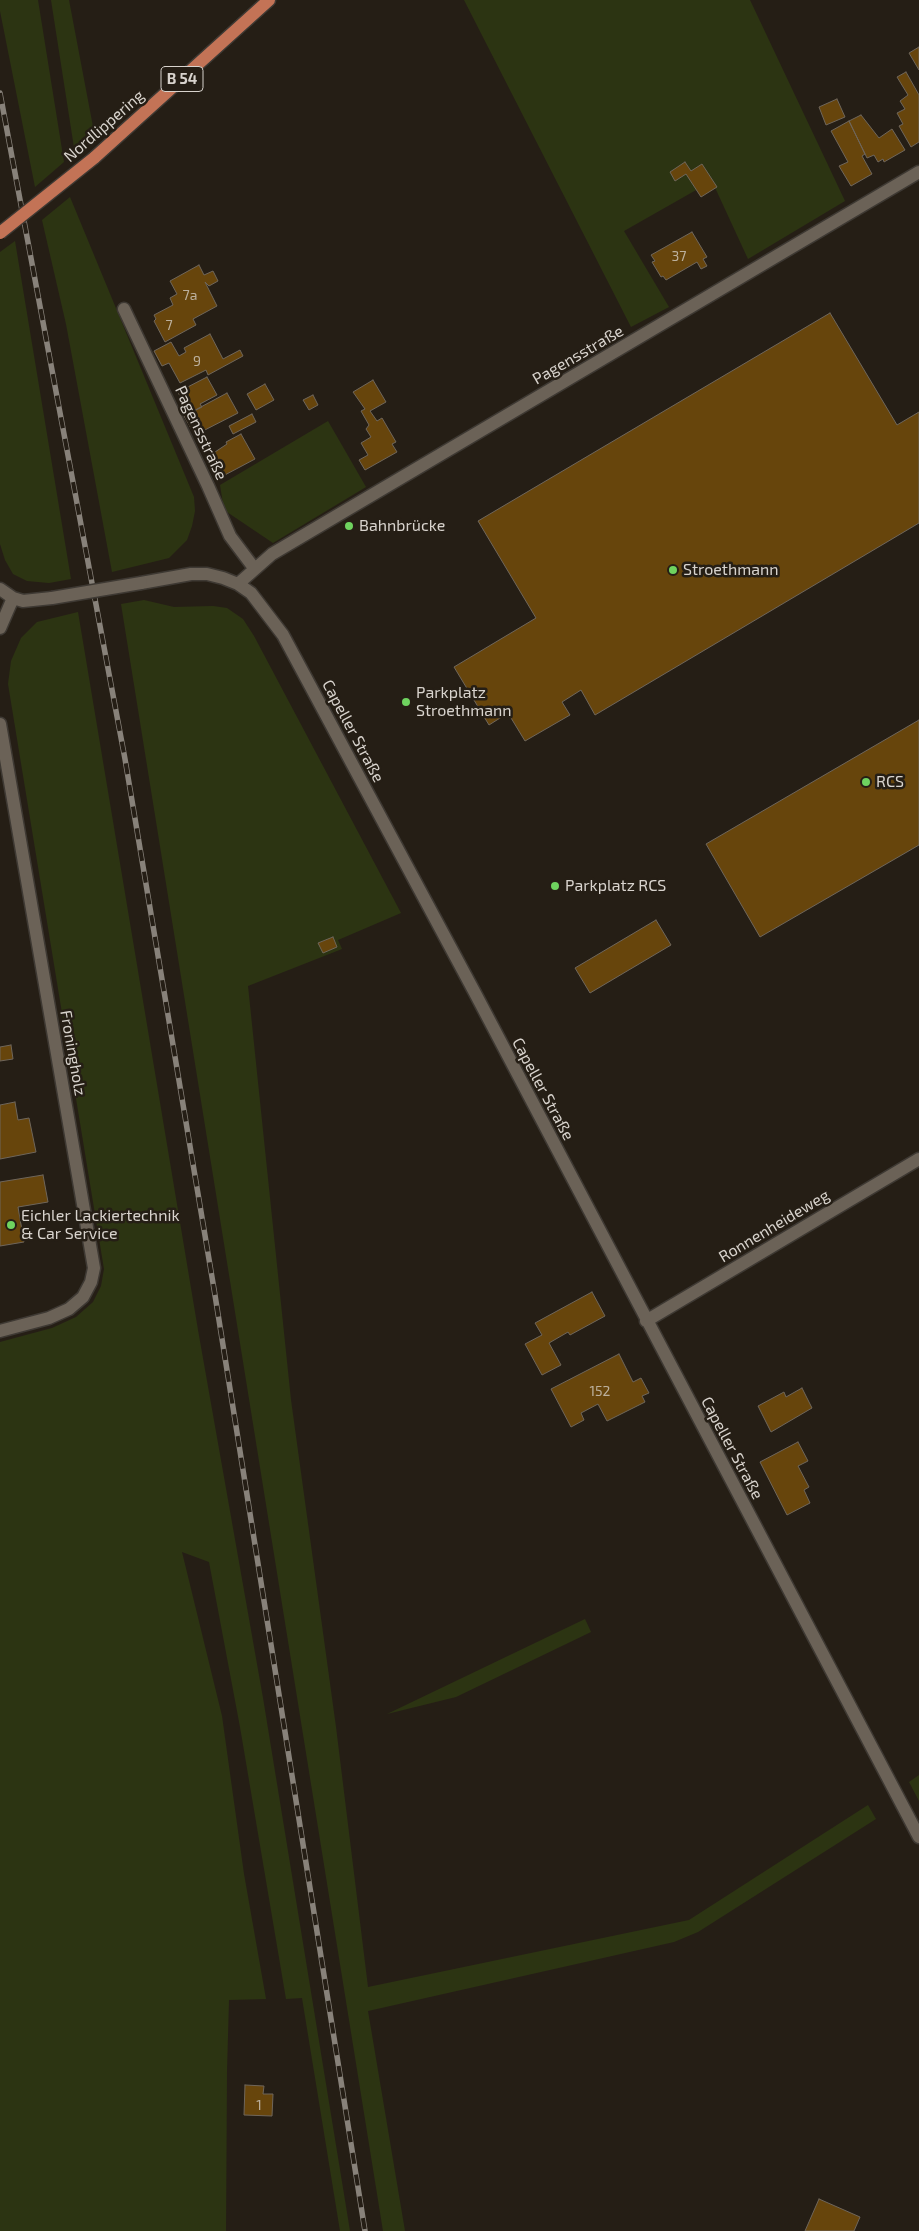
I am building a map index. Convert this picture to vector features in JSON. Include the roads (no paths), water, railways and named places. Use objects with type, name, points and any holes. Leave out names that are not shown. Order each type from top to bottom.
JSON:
[{"type":"main road","name":"Nordlippering","points":[[0,233],[94,158],[269,0]]},
{"type":"street","name":"Pagensstraße","points":[[238,584],[272,554],[919,172]]},
{"type":"street","name":"Pagensstraße","points":[[124,309],[230,536],[254,568]]},
{"type":"street","name":"Capeller Straße","points":[[13,598],[23,601],[52,598],[191,574],[206,574],[238,584],[251,593],[268,613],[283,635],[314,690],[919,1837]]},
{"type":"street","points":[[0,589],[13,598],[0,628]]},
{"type":"street","name":"Froningholz","points":[[0,724],[94,1268],[91,1282],[83,1297],[69,1309],[49,1318],[0,1331]]},
{"type":"street","name":"Ronnenheideweg","points":[[646,1321],[919,1158]]},
{"type":"railway","points":[[0,93],[125,759],[214,1289],[365,2231]]},
{"type":"place","name":"Bahnbrücke","points":[[349,526]]},
{"type":"place","name":"Stroethmann","points":[[673,570]]},
{"type":"place","name":"Parkplatz Stroethmann","points":[[406,702]]},
{"type":"place","name":"RCS","points":[[866,782]]},
{"type":"place","name":"Parkplatz RCS","points":[[555,886]]},
{"type":"place","name":"Eichler Lackiertechnik & Car Service","points":[[11,1225]]}]
